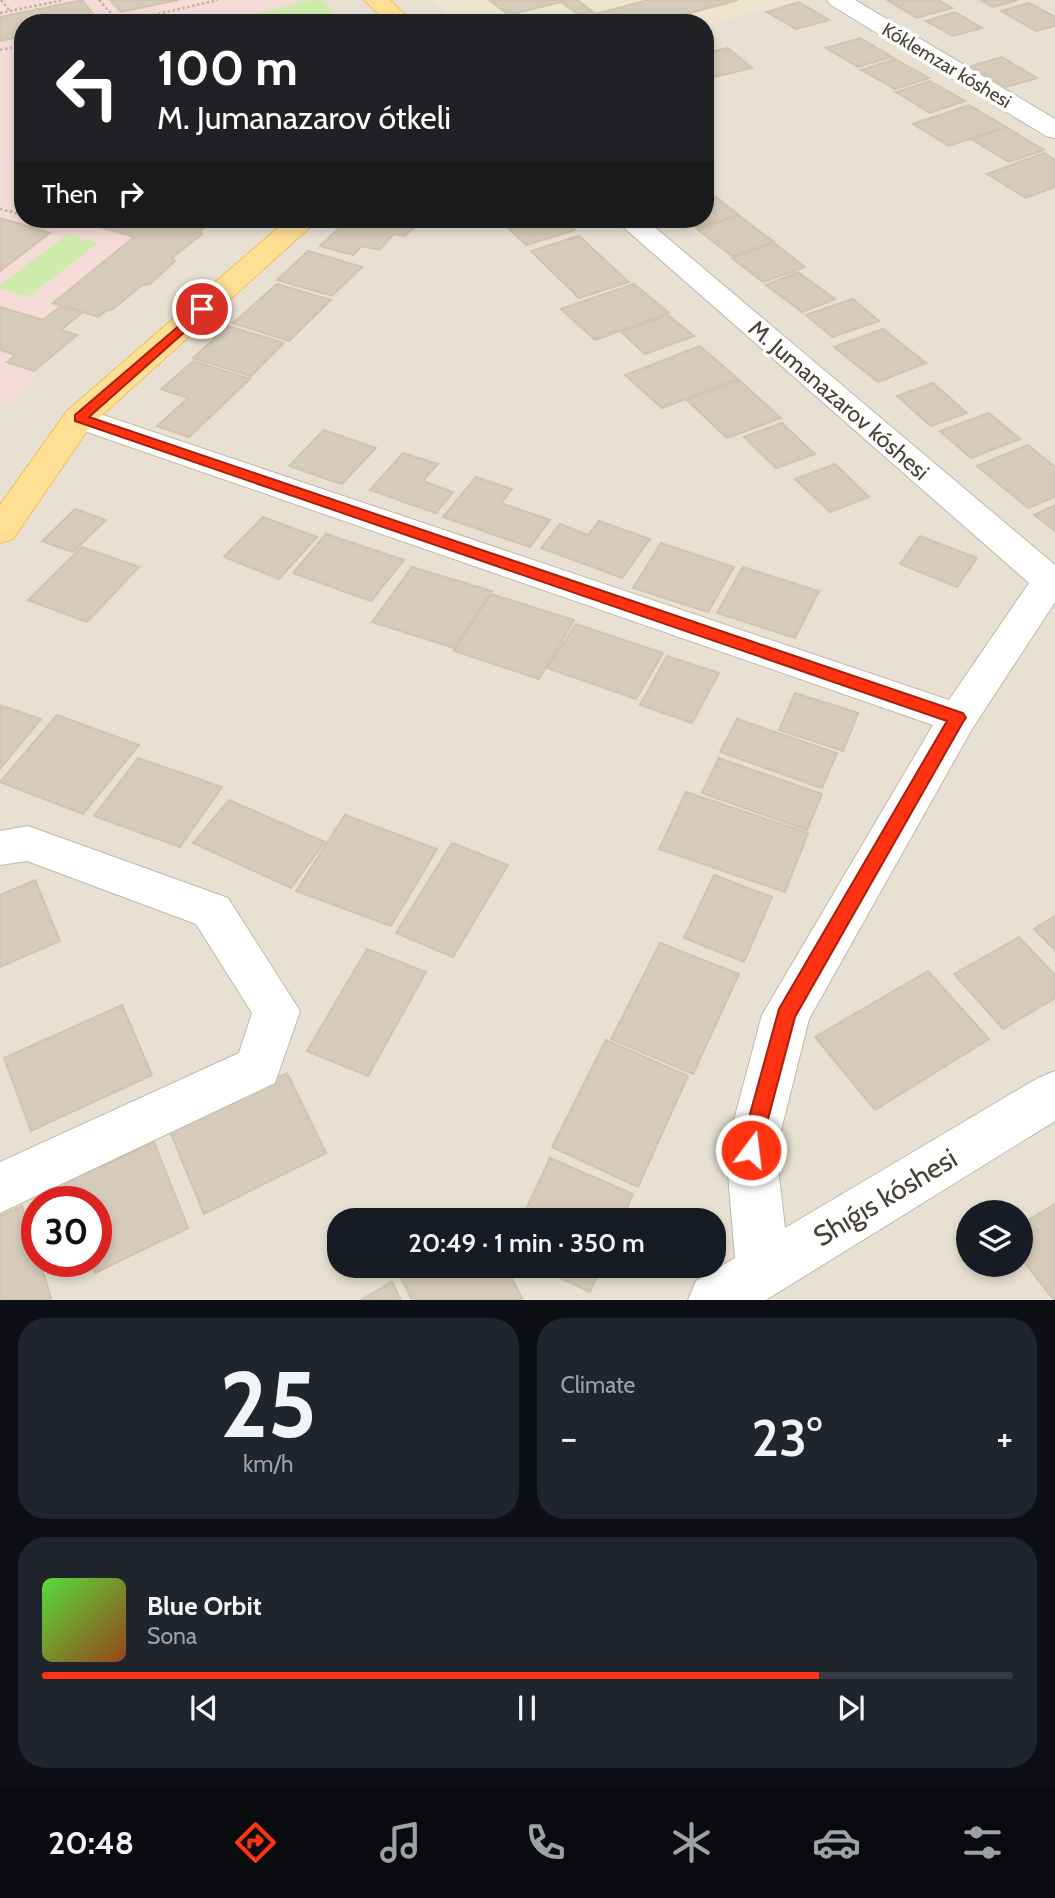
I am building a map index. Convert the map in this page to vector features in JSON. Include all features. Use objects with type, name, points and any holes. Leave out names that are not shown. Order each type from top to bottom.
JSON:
[{"type":"main road","points":[[376,0],[392,14]]},
{"type":"main road","points":[[0,531],[79,418],[295,228]]},
{"type":"street","name":"Kóklemzar kóshesi","points":[[839,0],[1055,130]]},
{"type":"street","name":"M. Jumanazarov kóshesi","points":[[639,228],[1050,580],[957,718]]},
{"type":"street","points":[[79,418],[957,718],[786,1015],[751,1150],[763,1270]]},
{"type":"street","points":[[0,848],[28,843],[212,911],[276,1011],[257,1067],[0,1188]]},
{"type":"street","name":"Shıǵıs kóshesi","points":[[715,1300],[1055,1094]]},
{"type":"path","points":[[1,0],[10,11]]},
{"type":"path","points":[[0,13],[64,0]]},
{"type":"path","points":[[99,0],[112,14]]},
{"type":"path","points":[[158,14],[218,0]]},
{"type":"shaded area","points":[[0,0],[1055,0],[1055,1299],[0,1300]]},
{"type":"shaded area","points":[[0,0],[301,0],[244,14],[14,14],[14,228],[206,228],[150,284],[142,285],[113,309],[98,317],[82,312],[62,329],[77,335],[34,371],[34,380],[0,408]]},
{"type":"shaded area","points":[[432,0],[797,1],[714,24],[714,14],[448,14]]},
{"type":"green space","points":[[313,0],[322,0],[332,11],[328,14],[256,14]]},
{"type":"green space","points":[[68,234],[98,243],[28,297],[0,288],[0,285]]},
{"type":"building","points":[[82,0],[93,14],[14,14]]},
{"type":"building","points":[[110,0],[178,0],[121,12]]},
{"type":"building","points":[[489,0],[577,0],[596,14],[578,14],[561,2],[508,14]]},
{"type":"building","points":[[648,0],[738,0],[686,14],[596,14]]},
{"type":"building","points":[[887,0],[938,0],[952,8],[917,18]]},
{"type":"building","points":[[980,0],[1018,0],[993,7]]},
{"type":"building","points":[[799,2],[829,20],[796,29],[767,12]]},
{"type":"building","points":[[1029,3],[1055,17],[1055,26],[1036,31],[1001,11]]},
{"type":"building","points":[[955,12],[982,28],[953,36],[926,21]]},
{"type":"building","points":[[14,14],[14,38],[0,41],[0,17]]},
{"type":"building","points":[[860,38],[892,57],[858,67],[826,48]]},
{"type":"building","points":[[728,48],[752,68],[714,77],[714,51]]},
{"type":"building","points":[[1002,57],[1037,78],[1006,87],[971,66]]},
{"type":"building","points":[[895,59],[929,78],[895,89],[861,70]]},
{"type":"building","points":[[930,81],[965,101],[930,113],[896,92]]},
{"type":"building","points":[[969,105],[1006,127],[949,146],[913,124]]},
{"type":"building","points":[[1006,127],[1044,150],[1009,162],[971,139]]},
{"type":"building","points":[[1044,153],[1055,160],[1055,187],[1026,198],[987,174]]},
{"type":"building","points":[[714,196],[739,215],[714,223]]},
{"type":"building","points":[[738,215],[774,242],[732,256],[698,230],[714,228],[714,224]]},
{"type":"building","points":[[0,218],[14,222],[14,228],[33,228],[50,233],[0,271]]},
{"type":"building","points":[[103,228],[204,228],[200,231],[202,234],[172,258],[175,261],[150,284],[142,285],[113,309],[98,317],[53,303],[134,237]]},
{"type":"building","points":[[339,228],[413,228],[405,236],[394,234],[379,250],[362,246],[353,255],[320,246]]},
{"type":"building","points":[[508,228],[575,230],[526,245]]},
{"type":"building","points":[[579,236],[629,282],[579,298],[531,251]]},
{"type":"building","points":[[774,243],[805,267],[763,282],[732,258]]},
{"type":"building","points":[[308,251],[362,267],[332,296],[277,280]]},
{"type":"building","points":[[798,272],[835,299],[802,312],[766,285]]},
{"type":"building","points":[[277,284],[331,300],[289,341],[233,323]]},
{"type":"building","points":[[634,284],[669,313],[595,340],[561,309]]},
{"type":"building","points":[[853,299],[879,321],[832,337],[806,315]]},
{"type":"building","points":[[61,306],[83,312],[61,330],[77,335],[34,371],[7,362],[15,355],[0,350],[0,307],[43,320]]},
{"type":"building","points":[[668,315],[694,336],[645,354],[621,332]]},
{"type":"building","points":[[228,326],[284,343],[251,376],[193,358]]},
{"type":"building","points":[[883,329],[926,363],[878,382],[834,347]]},
{"type":"building","points":[[700,346],[738,379],[662,408],[625,375]]},
{"type":"building","points":[[193,361],[250,379],[189,437],[157,426],[188,398],[161,389]]},
{"type":"building","points":[[739,380],[781,418],[727,438],[687,400]]},
{"type":"building","points":[[933,383],[967,413],[931,426],[897,396]]},
{"type":"building","points":[[989,413],[1020,439],[971,458],[940,431]]},
{"type":"building","points":[[782,423],[815,454],[776,468],[744,437]]},
{"type":"building","points":[[324,430],[376,448],[342,484],[289,466]]},
{"type":"building","points":[[1028,445],[1055,467],[1055,497],[1028,508],[977,466]]},
{"type":"building","points":[[403,453],[438,464],[423,481],[453,492],[436,513],[370,490]]},
{"type":"building","points":[[835,464],[869,497],[830,512],[795,479]]},
{"type":"building","points":[[476,477],[512,489],[501,503],[550,520],[530,547],[443,517]]},
{"type":"building","points":[[1055,505],[1055,531],[1034,515]]},
{"type":"building","points":[[75,509],[106,520],[73,552],[42,541]]},
{"type":"building","points":[[263,517],[317,537],[279,579],[224,557]]},
{"type":"building","points":[[599,521],[650,539],[622,578],[541,548],[560,524],[588,535]]},
{"type":"building","points":[[326,534],[404,560],[371,601],[293,573]]},
{"type":"building","points":[[920,536],[977,558],[957,587],[900,564]]},
{"type":"building","points":[[661,543],[734,567],[708,612],[633,588]]},
{"type":"building","points":[[82,547],[139,567],[87,622],[28,600]]},
{"type":"building","points":[[412,567],[492,591],[454,648],[372,622]]},
{"type":"building","points":[[743,567],[819,591],[795,638],[717,613]]},
{"type":"building","points":[[491,594],[574,620],[539,679],[454,651]]},
{"type":"building","points":[[576,624],[663,653],[636,699],[547,668]]},
{"type":"building","points":[[667,656],[719,673],[692,723],[640,705]]},
{"type":"building","points":[[795,693],[858,713],[843,751],[779,730]]},
{"type":"building","points":[[0,705],[41,719],[0,769]]},
{"type":"building","points":[[57,715],[139,745],[83,814],[0,782]]},
{"type":"building","points":[[737,719],[837,753],[822,788],[720,752]]},
{"type":"building","points":[[138,758],[222,787],[180,847],[94,816]]},
{"type":"building","points":[[719,758],[822,794],[807,830],[702,793]]},
{"type":"building","points":[[686,792],[808,833],[785,892],[659,849]]},
{"type":"building","points":[[229,800],[325,842],[291,888],[193,843]]},
{"type":"building","points":[[345,815],[437,849],[391,926],[296,891]]},
{"type":"building","points":[[452,843],[508,865],[453,957],[396,933]]},
{"type":"building","points":[[714,875],[772,897],[744,962],[684,938]]},
{"type":"building","points":[[35,880],[60,941],[0,967],[0,895]]},
{"type":"building","points":[[1055,916],[1055,950],[1034,929]]},
{"type":"building","points":[[1019,937],[1055,975],[1055,998],[1003,1029],[954,974]]},
{"type":"building","points":[[660,943],[739,974],[693,1074],[611,1039]]},
{"type":"building","points":[[367,949],[426,972],[368,1076],[307,1051]]},
{"type":"building","points":[[928,971],[989,1039],[875,1110],[815,1037]]},
{"type":"building","points":[[122,1005],[152,1075],[31,1131],[4,1058]]},
{"type":"building","points":[[606,1040],[688,1076],[638,1187],[552,1147]]},
{"type":"building","points":[[287,1073],[326,1153],[204,1214],[169,1129]]},
{"type":"building","points":[[154,1142],[188,1228],[112,1265],[112,1186],[65,1186],[64,1183]]},
{"type":"building","points":[[550,1158],[633,1194],[627,1208],[527,1208]]},
{"type":"building","points":[[1055,1204],[1055,1300],[1033,1273],[1033,1217]]},
{"type":"building","points":[[21,1206],[21,1277],[45,1277],[51,1298],[49,1300],[0,1300],[0,1216]]},
{"type":"building","points":[[401,1278],[512,1278],[523,1300],[412,1300]]},
{"type":"building","points":[[560,1278],[596,1278],[590,1292]]},
{"type":"building","points":[[392,1282],[401,1300],[361,1300]]},
{"type":"route","points":[[202,309],[79,418],[957,718],[786,1015],[751,1150]]}]
